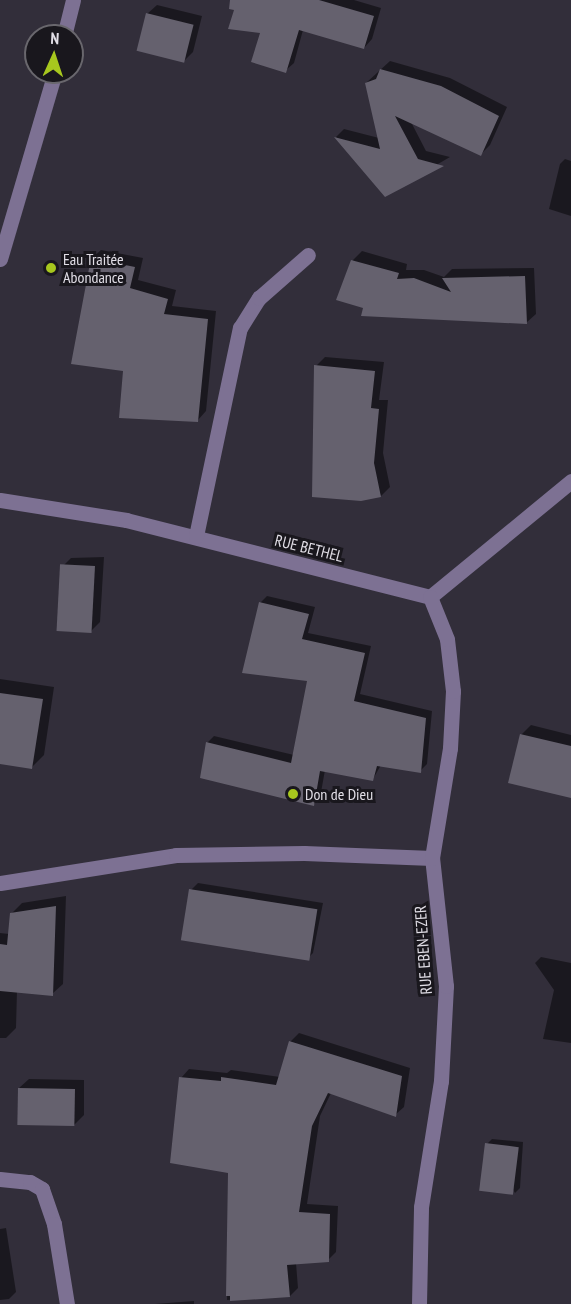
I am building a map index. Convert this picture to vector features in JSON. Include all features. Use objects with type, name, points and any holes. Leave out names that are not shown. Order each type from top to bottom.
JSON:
[{"type":"street","points":[[67,24],[73,0]]},
{"type":"street","points":[[0,259],[51,84]]},
{"type":"street","points":[[196,536],[240,328],[259,298],[308,255]]},
{"type":"street","points":[[430,597],[571,481]]},
{"type":"street","name":"RUE BETHEL","points":[[0,500],[66,508],[196,536],[430,597]]},
{"type":"street","name":"RUE EBEN-EZER","points":[[419,1304],[419,1230],[441,1081],[446,986],[432,858],[450,748],[453,691],[447,639],[430,597]]},
{"type":"street","points":[[0,883],[176,855],[304,853],[432,858]]},
{"type":"street","points":[[0,1179],[30,1182],[42,1189],[54,1224],[67,1304]]},
{"type":"building","points":[[230,0],[319,0],[374,16],[364,49],[299,30],[286,73],[251,62],[260,33],[228,29],[234,10],[229,9]]},
{"type":"building","points":[[146,13],[194,25],[184,63],[137,51]]},
{"type":"building","points":[[380,69],[441,86],[499,116],[481,156],[395,116],[418,159],[444,166],[385,197],[334,137],[380,149],[365,83],[376,79]]},
{"type":"building","points":[[91,258],[135,267],[130,288],[168,299],[164,314],[208,319],[198,422],[119,418],[123,371],[71,364]]},
{"type":"building","points":[[351,260],[399,273],[397,279],[414,278],[451,292],[442,278],[525,276],[527,324],[361,316],[363,308],[336,300]]},
{"type":"building","points":[[314,365],[375,371],[371,408],[379,409],[374,463],[381,497],[361,501],[312,497]]},
{"type":"building","points":[[60,564],[95,566],[91,633],[57,631]]},
{"type":"building","points":[[259,602],[309,614],[302,639],[365,653],[354,701],[426,718],[421,773],[377,766],[373,781],[320,771],[314,806],[200,778],[206,742],[291,763],[307,681],[242,673]]},
{"type":"building","points":[[0,693],[43,699],[32,769],[0,764]]},
{"type":"building","points":[[520,734],[571,746],[571,798],[508,783]]},
{"type":"building","points":[[189,889],[317,909],[309,961],[181,940]]},
{"type":"building","points":[[56,906],[53,996],[0,991],[0,944],[7,945],[10,913]]},
{"type":"building","points":[[289,1041],[402,1076],[396,1117],[328,1093],[312,1126],[299,1212],[330,1214],[329,1262],[287,1265],[290,1297],[230,1301],[230,1296],[226,1296],[228,1173],[170,1163],[179,1077],[221,1081],[221,1077],[276,1085]]},
{"type":"building","points":[[18,1088],[75,1089],[74,1126],[17,1125]]},
{"type":"building","points":[[485,1143],[519,1147],[513,1195],[479,1191]]},
{"type":"place","name":"Eau Traitée Abondance","points":[[51,268]]},
{"type":"place","name":"Don de Dieu","points":[[293,794]]}]
